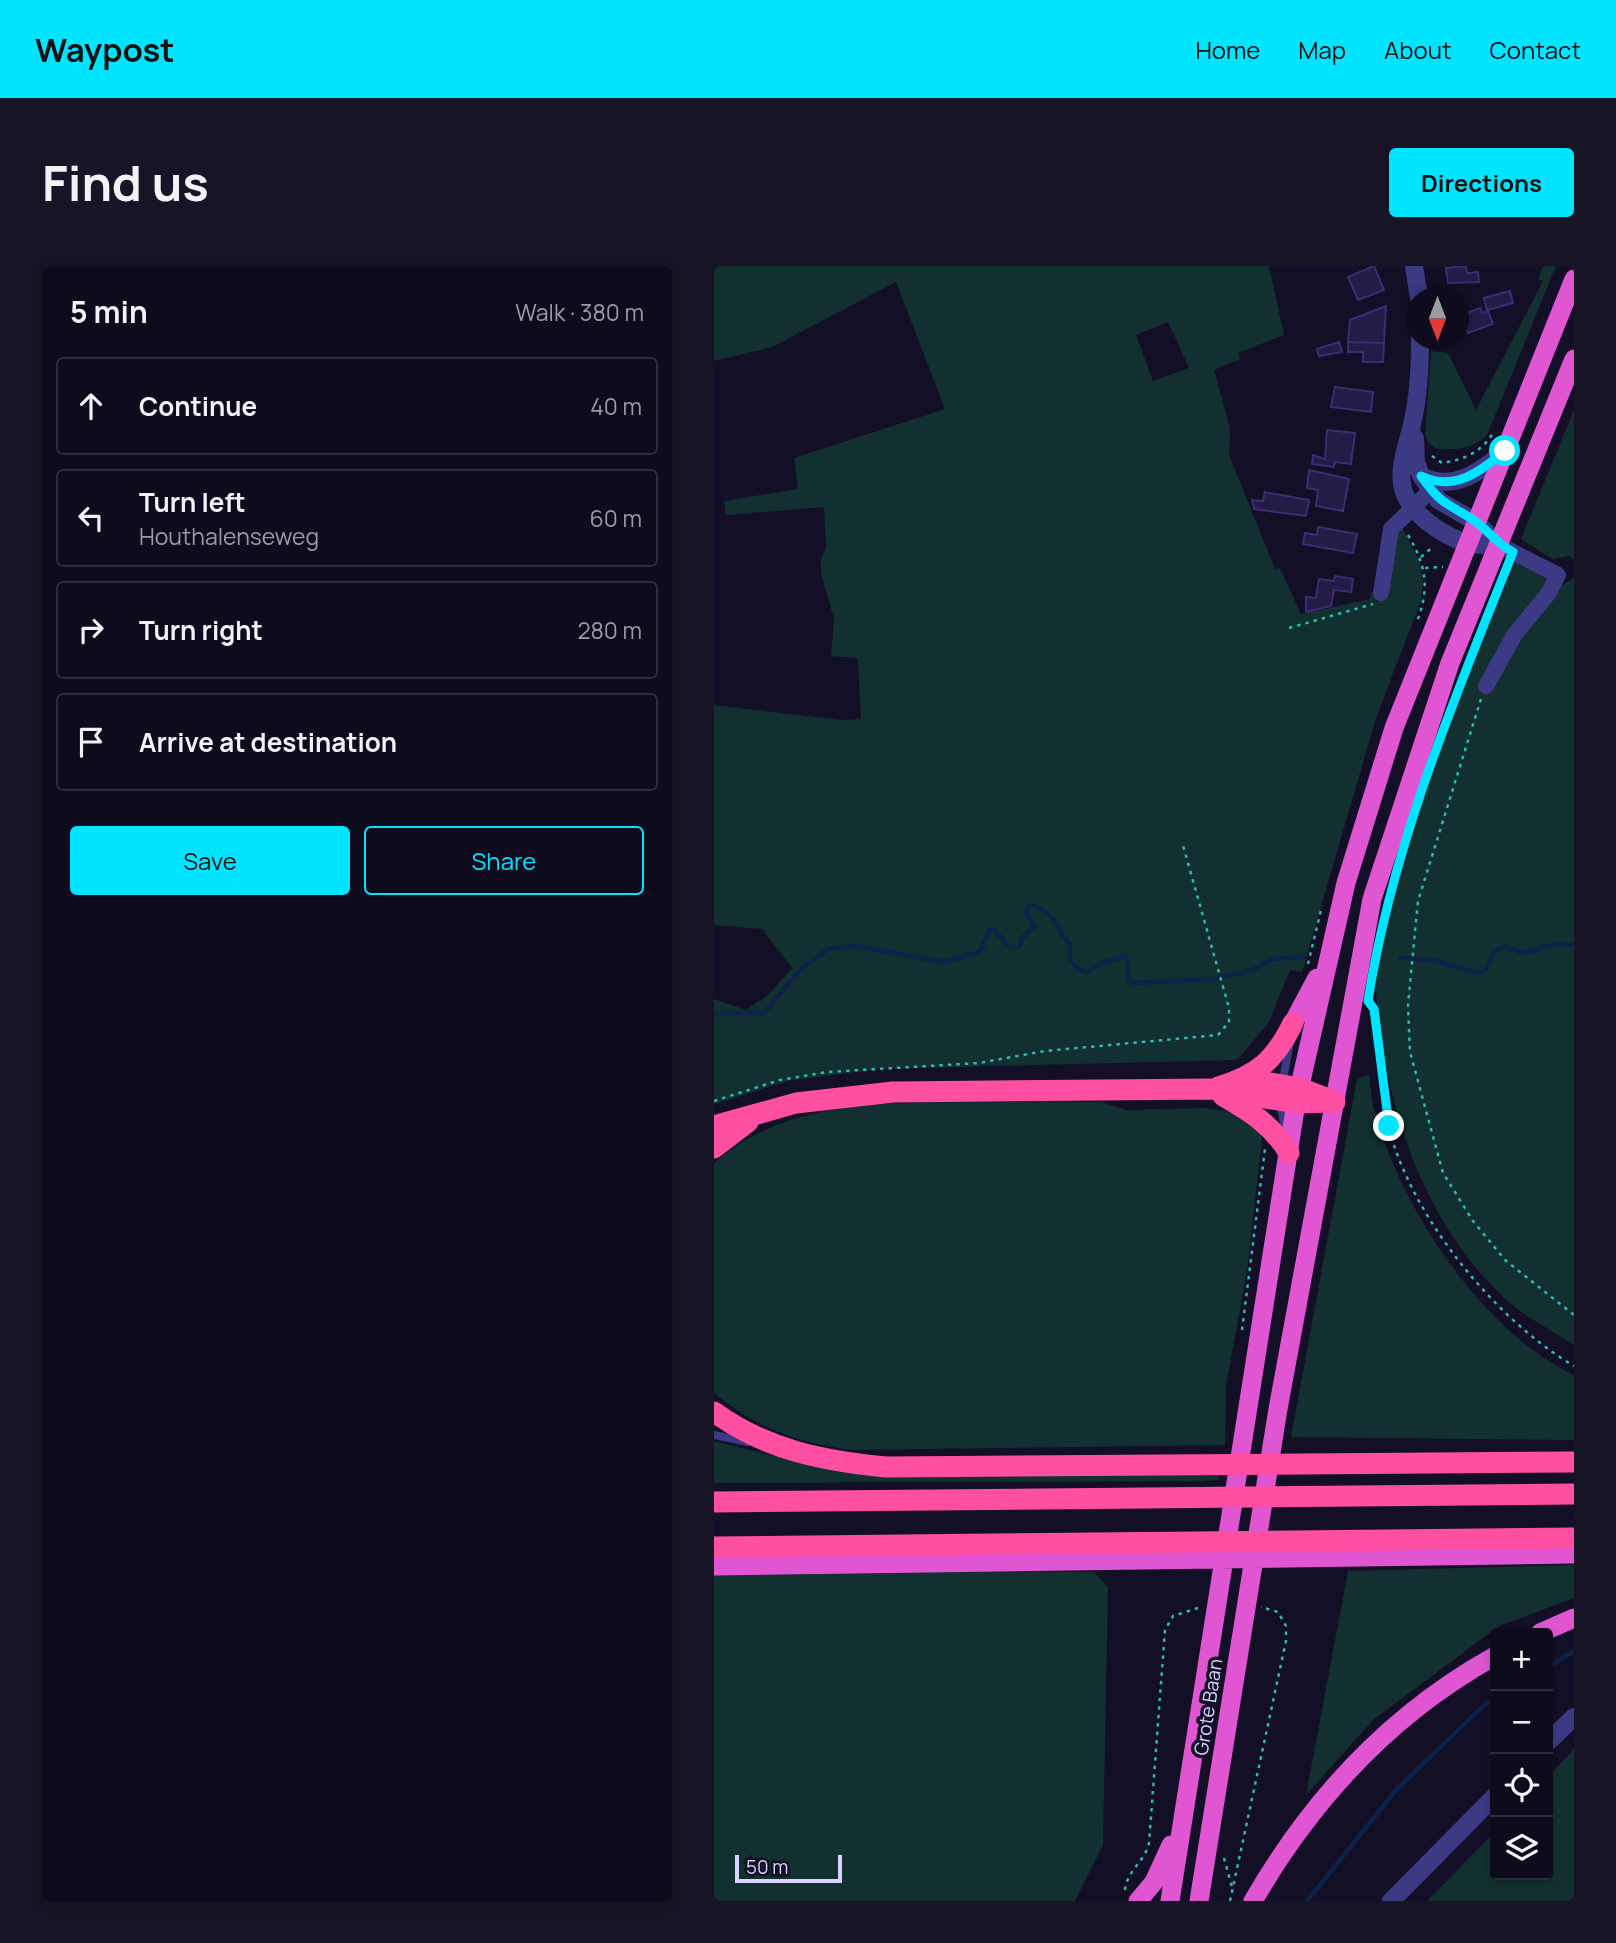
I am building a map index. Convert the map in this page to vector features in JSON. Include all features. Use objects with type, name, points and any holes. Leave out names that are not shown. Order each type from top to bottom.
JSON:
[{"type":"highway","points":[[1211,1089],[1246,1079],[1276,1053],[1326,962],[1346,883],[1394,728],[1574,279]]},
{"type":"highway","name":"Grote Baan","points":[[1199,1901],[1278,1409],[1372,899],[1450,663],[1574,359]]},
{"type":"highway","name":"Grote Baan","points":[[1170,1901],[1289,1153],[1290,1094],[1326,962]]},
{"type":"highway","points":[[1246,1079],[1290,1094]]},
{"type":"highway","points":[[714,1126],[835,1096],[893,1091],[1211,1089],[1290,1094],[1335,1101]]},
{"type":"highway","points":[[1211,1089],[1263,1120],[1275,1131],[1289,1153]]},
{"type":"highway","points":[[714,1148],[758,1114]]},
{"type":"highway","points":[[714,1412],[741,1430],[781,1448],[829,1461],[886,1467],[1574,1462]]},
{"type":"highway","points":[[714,1502],[1574,1494]]},
{"type":"highway","points":[[714,1547],[1574,1538]]},
{"type":"highway","points":[[714,1566],[1574,1554]]},
{"type":"highway","points":[[1551,1628],[1574,1618]]},
{"type":"highway","points":[[1253,1901],[1298,1830],[1363,1755],[1430,1696],[1490,1659]]},
{"type":"highway","points":[[1132,1897],[1154,1882],[1169,1847],[1180,1836]]},
{"type":"street","points":[[1413,266],[1417,287]]},
{"type":"street","points":[[1420,350],[1414,417],[1403,464],[1403,488],[1412,507],[1440,530],[1468,544],[1499,545]]},
{"type":"street","points":[[1414,417],[1416,462],[1426,483],[1449,508],[1476,522],[1499,545],[1558,575],[1548,594],[1515,634],[1486,686]]},
{"type":"street","points":[[1426,483],[1451,483],[1482,471],[1505,451]]},
{"type":"street","points":[[1381,593],[1391,529],[1412,507],[1426,483]]},
{"type":"street","points":[[1553,1737],[1574,1717]]},
{"type":"street","points":[[1391,1901],[1490,1801]]},
{"type":"lane","points":[[1290,1094],[1293,1023]]},
{"type":"lane","points":[[714,1435],[781,1448]]},
{"type":"path","points":[[1425,446],[1442,463],[1457,461],[1482,447],[1495,428]]},
{"type":"path","points":[[1289,628],[1376,603],[1381,593]]},
{"type":"path","points":[[1486,686],[1424,874],[1408,1006],[1410,1052],[1443,1173],[1473,1221],[1505,1260],[1574,1315]]},
{"type":"path","points":[[714,1101],[780,1080],[827,1072],[979,1063],[1045,1051],[1213,1037],[1224,1031],[1230,1019],[1222,977],[1182,842]]},
{"type":"path","points":[[1366,1014],[1368,1001],[1374,1009],[1385,1111],[1395,1144],[1424,1210],[1466,1272],[1489,1296],[1525,1330],[1574,1366]]},
{"type":"path","points":[[1132,1897],[1128,1875],[1148,1849]]},
{"type":"path","points":[[1230,1901],[1233,1891]]},
{"type":"green space","points":[[714,266],[1269,266],[1284,335],[1238,353],[1240,359],[1214,370],[1230,428],[1229,455],[1275,569],[1280,568],[1301,614],[1370,599],[1371,592],[1387,594],[1397,532],[1402,527],[1420,562],[1423,580],[1421,601],[1376,718],[1302,972],[1290,970],[1269,1022],[1237,1060],[881,1069],[788,1081],[714,1104],[714,999],[746,1010],[768,995],[792,968],[762,929],[714,925],[714,705],[841,720],[861,719],[858,658],[831,656],[834,619],[821,573],[821,559],[826,548],[824,507],[726,515],[724,501],[798,489],[794,458],[945,409],[896,282],[772,347],[714,361]],"holes":[[[1168,322],[1189,368],[1153,381],[1136,335]]]},
{"type":"green space","points":[[1543,266],[1556,266],[1487,435],[1463,448],[1435,448],[1428,442],[1425,434],[1431,351],[1448,353],[1476,410],[1543,281],[1538,279]]},
{"type":"green space","points":[[1574,410],[1574,560],[1570,556],[1552,559],[1521,539]]},
{"type":"green space","points":[[1518,561],[1543,572],[1546,580],[1543,592],[1546,595],[1574,578],[1574,1345],[1523,1313],[1496,1290],[1450,1232],[1432,1200],[1416,1167],[1393,1096],[1385,1059],[1376,988],[1381,934],[1411,833],[1484,631],[1511,565]]},
{"type":"green space","points":[[1369,1075],[1375,1112],[1389,1154],[1427,1229],[1451,1266],[1509,1330],[1541,1355],[1574,1375],[1574,1440],[1291,1437],[1357,1079]]},
{"type":"green space","points":[[1102,1102],[1126,1110],[1205,1108],[1231,1112],[1263,1130],[1247,1272],[1226,1385],[1225,1445],[849,1450],[777,1432],[746,1416],[714,1393],[714,1163],[745,1140],[779,1124],[815,1113],[852,1107],[928,1103]]},
{"type":"green space","points":[[714,1441],[790,1460],[1220,1470],[1218,1480],[1203,1481],[714,1483]]},
{"type":"green space","points":[[1574,1565],[1574,1598],[1496,1628],[1490,1628],[1490,1633],[1373,1720],[1306,1795],[1348,1571]]},
{"type":"green space","points":[[939,1571],[1094,1572],[1108,1587],[1103,1845],[1075,1901],[714,1901],[714,1575]]},
{"type":"green space","points":[[1574,1749],[1574,1901],[1427,1901],[1490,1837],[1490,1880],[1553,1880],[1553,1772]]},
{"type":"building","points":[[1374,266],[1384,290],[1358,300],[1348,277]]},
{"type":"building","points":[[1466,266],[1467,273],[1478,272],[1479,282],[1448,283],[1446,268]]},
{"type":"building","points":[[1510,291],[1513,303],[1487,310],[1484,298]]},
{"type":"building","points":[[1386,306],[1384,343],[1348,342],[1350,320]]},
{"type":"building","points":[[1480,308],[1482,313],[1488,311],[1493,324],[1469,333],[1469,312]]},
{"type":"building","points":[[1339,342],[1342,352],[1319,356],[1317,349]]},
{"type":"building","points":[[1348,342],[1384,343],[1383,362],[1363,362],[1363,352],[1348,352]]},
{"type":"building","points":[[1335,387],[1373,392],[1371,412],[1331,407]]},
{"type":"building","points":[[1327,430],[1355,433],[1351,464],[1335,462],[1334,467],[1312,464],[1313,455],[1325,459]]},
{"type":"building","points":[[1309,470],[1349,479],[1343,511],[1316,506],[1318,490],[1307,488]]},
{"type":"building","points":[[1265,492],[1309,500],[1306,516],[1254,509],[1252,500],[1263,501]]},
{"type":"building","points":[[1318,527],[1357,534],[1353,553],[1303,544],[1305,533],[1317,535]]},
{"type":"building","points":[[1335,576],[1353,579],[1351,592],[1334,590],[1331,606],[1306,612],[1306,597],[1316,598],[1319,579],[1334,581]]},
{"type":"waterway","points":[[714,1013],[764,1013],[802,968],[828,949],[855,946],[943,962],[980,952],[990,929],[994,929],[1008,946],[1018,948],[1024,936],[1035,926],[1026,914],[1027,908],[1032,905],[1047,913],[1070,944],[1070,959],[1077,969],[1088,972],[1099,964],[1126,956],[1129,979],[1133,983],[1214,979],[1253,970],[1272,959],[1303,957]]},
{"type":"waterway","points":[[1400,958],[1433,960],[1477,973],[1486,970],[1499,948],[1523,953],[1552,945],[1574,944]]},
{"type":"waterway","points":[[1553,1664],[1574,1651]]},
{"type":"waterway","points":[[1307,1901],[1397,1789],[1490,1702]]},
{"type":"route","points":[[1389,1126],[1374,1009],[1368,1001],[1375,960],[1391,892],[1437,749],[1513,552],[1499,545],[1476,522],[1438,500],[1421,476],[1436,483],[1451,483],[1482,471],[1505,451]]}]
